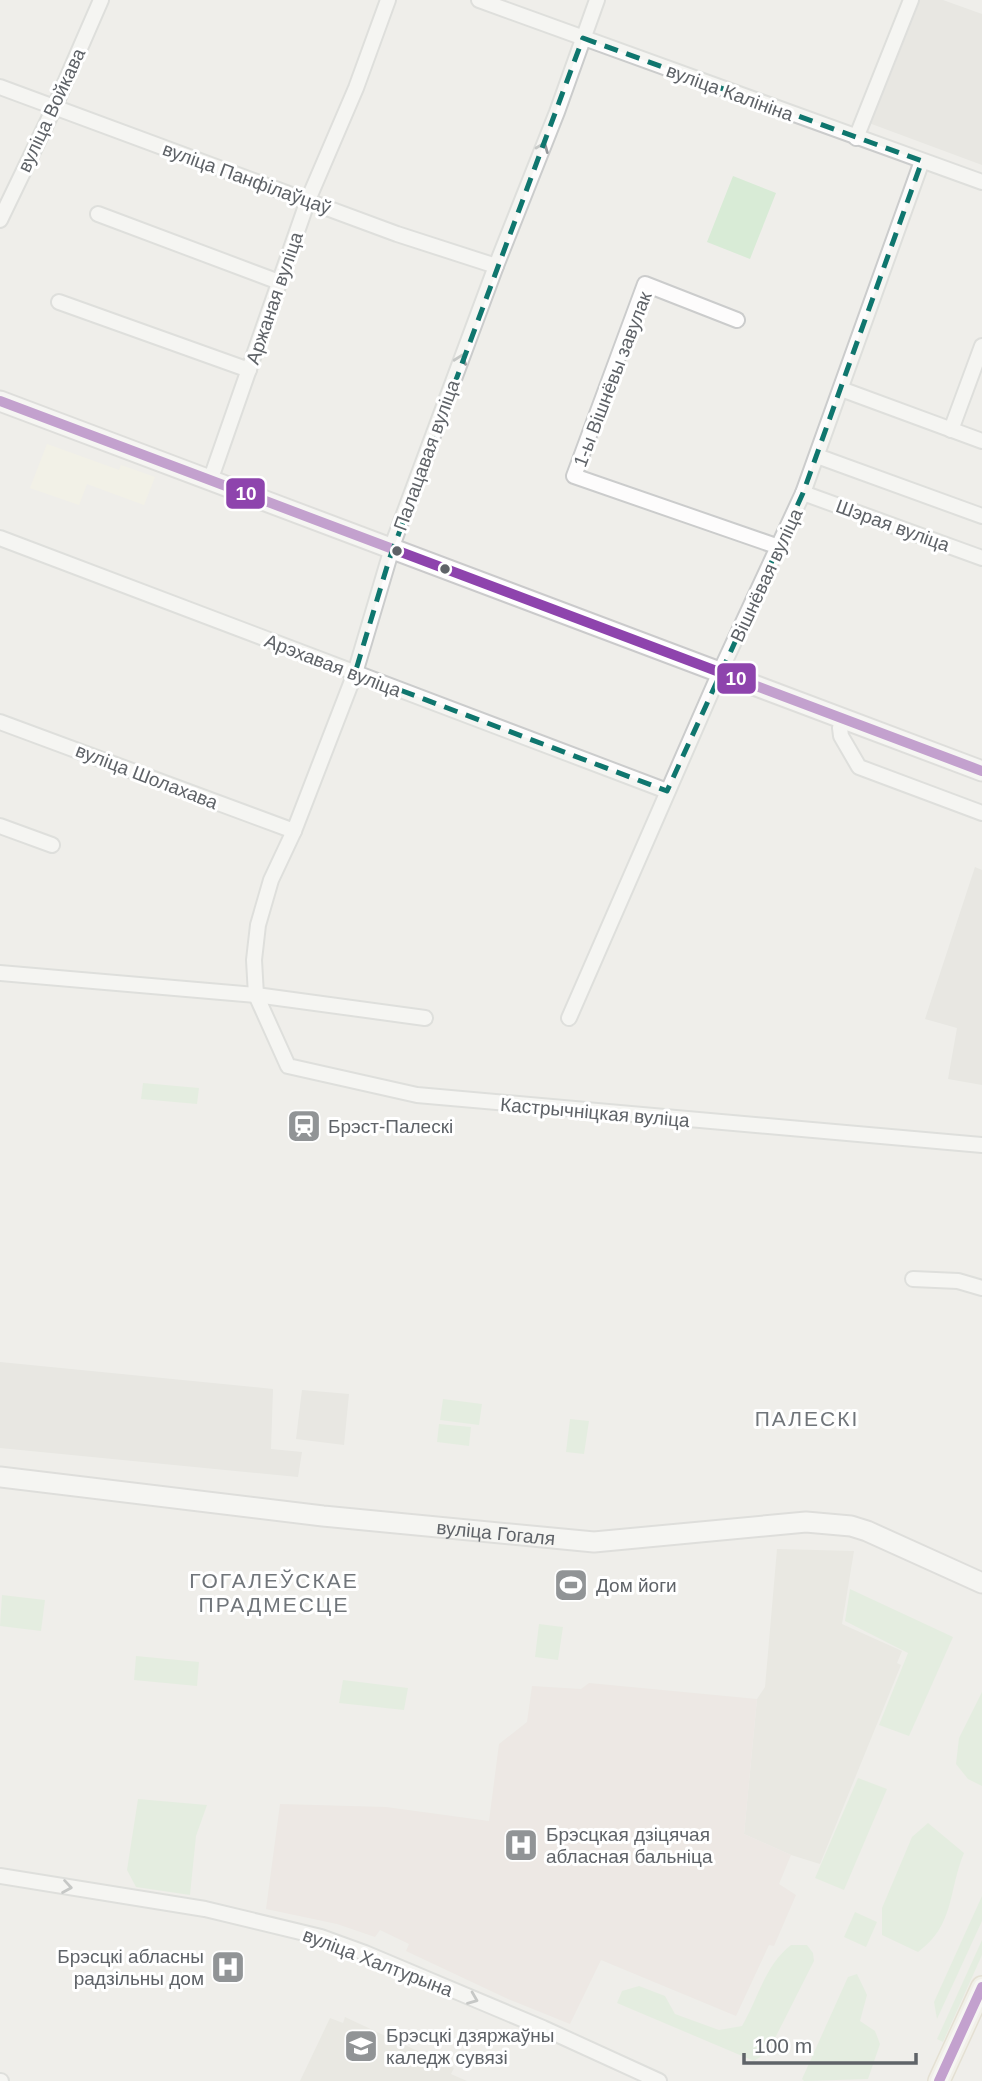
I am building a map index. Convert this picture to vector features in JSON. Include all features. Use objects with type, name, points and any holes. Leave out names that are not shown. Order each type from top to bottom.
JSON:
[{"type":"main road","points":[[939,2081],[982,1987]]},
{"type":"street","name":"вуліца Войкава","points":[[0,220],[54,108],[101,0]]},
{"type":"street","name":"Аржаная вуліца","points":[[209,481],[308,200],[356,88],[388,0]]},
{"type":"street","name":"вуліца Калініна","points":[[479,0],[982,182]]},
{"type":"street","name":"Палацавая вуліца","points":[[256,995],[254,960],[258,925],[271,880],[294,831],[355,673],[394,543],[597,0]]},
{"type":"street","points":[[856,138],[911,0]]},
{"type":"street","name":"вуліца Панфілаўцаў","points":[[0,87],[397,234],[496,266]]},
{"type":"street","name":"Вішнёвая вуліца","points":[[569,1018],[667,790],[803,493],[922,160]]},
{"type":"street","points":[[97,214],[279,282]]},
{"type":"street","name":"1-ы Вішнёвы завулак","points":[[737,320],[645,284],[574,476],[779,547]]},
{"type":"street","points":[[59,302],[248,370]]},
{"type":"street","points":[[951,430],[982,346]]},
{"type":"street","points":[[841,389],[982,441]]},
{"type":"street","points":[[0,401],[209,481],[394,543],[720,672],[982,771]]},
{"type":"street","points":[[817,456],[982,516]]},
{"type":"street","name":"Шэрая вуліца","points":[[803,493],[982,558]]},
{"type":"street","name":"Арэхавая вуліца","points":[[0,538],[667,790]]},
{"type":"street","points":[[843,719],[841,736],[859,767],[982,813]]},
{"type":"street","name":"вуліца Шолахава","points":[[0,722],[294,831]]},
{"type":"street","points":[[0,825],[52,845]]},
{"type":"street","points":[[0,973],[256,995],[425,1018]]},
{"type":"street","name":"Кастрычніцкая вуліца","points":[[256,995],[288,1066],[398,1092],[506,1105],[982,1145]]},
{"type":"street","points":[[913,1279],[958,1281],[982,1289]]},
{"type":"street","name":"вуліца Гогаля","points":[[0,1477],[323,1516],[594,1542],[806,1522],[841,1524],[867,1531],[982,1583]]},
{"type":"street","name":"вуліца Халтурына","points":[[0,1876],[205,1909],[321,1937],[365,1952],[659,2081]]},
{"type":"highlighted area","points":[[583,38],[922,161],[803,493],[667,791],[355,673],[389,560]]},
{"type":"shaded area","points":[[918,0],[943,0],[982,14],[982,165],[869,123]]},
{"type":"shaded area","points":[[47,444],[119,470],[121,465],[155,477],[144,505],[87,484],[79,505],[30,488]]},
{"type":"shaded area","points":[[975,867],[982,870],[982,1085],[948,1079],[957,1028],[925,1019]]},
{"type":"shaded area","points":[[0,1362],[273,1389],[271,1449],[302,1452],[298,1477],[0,1448]]},
{"type":"shaded area","points":[[302,1390],[349,1394],[344,1445],[296,1439]]},
{"type":"shaded area","points":[[777,1549],[854,1551],[842,1624],[902,1651],[897,1663],[901,1665],[820,1864],[791,1855],[744,1834],[757,1699],[765,1687]]},
{"type":"shaded area","name":"Брэсцкая дзіцячая абласная бальніца","points":[[589,1683],[757,1699],[744,1834],[791,1855],[779,1884],[796,1895],[774,1946],[769,1945],[736,2016],[601,1960],[570,2024],[508,1999],[406,1951],[409,1944],[380,1930],[375,1937],[337,1924],[266,1909],[280,1804],[386,1807],[489,1821],[499,1744],[527,1722],[532,1686],[581,1689]]},
{"type":"shaded area","name":"Брэсцкі дзяржаўны каледж сувязі","points":[[345,2017],[454,2068],[451,2074],[467,2081],[300,2081],[330,2018],[343,2023]]},
{"type":"green space","points":[[733,176],[776,193],[750,259],[707,242]]},
{"type":"green space","points":[[143,1083],[199,1088],[197,1104],[141,1099]]},
{"type":"green space","points":[[443,1399],[482,1404],[479,1425],[440,1420]]},
{"type":"green space","points":[[570,1419],[589,1421],[584,1454],[566,1452]]},
{"type":"green space","points":[[439,1424],[471,1427],[469,1446],[437,1442]]},
{"type":"green space","points":[[850,1589],[953,1637],[909,1736],[879,1725],[908,1653],[845,1621]]},
{"type":"green space","points":[[2,1595],[45,1600],[41,1631],[0,1626]]},
{"type":"green space","points":[[539,1624],[563,1627],[558,1660],[535,1657]]},
{"type":"green space","points":[[136,1656],[199,1662],[197,1686],[134,1680]]},
{"type":"green space","points":[[343,1680],[408,1688],[404,1710],[339,1703]]},
{"type":"green space","points":[[982,1692],[982,1786],[968,1779],[956,1764],[959,1738]]},
{"type":"green space","points":[[858,1778],[887,1789],[844,1890],[815,1878]]},
{"type":"green space","points":[[138,1799],[207,1805],[196,1836],[190,1895],[136,1887],[127,1870]]},
{"type":"green space","points":[[928,1823],[964,1853],[945,1919],[930,1942],[918,1952],[882,1935],[882,1908],[912,1837]]},
{"type":"green space","points":[[982,1896],[982,1921],[937,2019],[934,2002]]},
{"type":"green space","points":[[855,1912],[877,1922],[866,1947],[844,1937]]},
{"type":"green space","points":[[982,1940],[982,1955],[943,2042],[937,2039]]},
{"type":"green space","points":[[791,1945],[807,1945],[813,1953],[814,1961],[768,2052],[754,2061],[617,2003],[622,1991],[639,1986],[665,1996],[675,2014],[719,2030],[742,2026],[768,1972]]},
{"type":"green space","points":[[857,1974],[867,1995],[860,2021],[875,2031],[880,2044],[868,2079],[804,2081],[802,2079],[848,1977]]},
{"type":"transit line","name":"10","points":[[0,401],[982,771]]},
{"type":"transit line","name":"10","points":[[939,2081],[982,1987]]},
{"type":"place","name":"Брэст-Палескі","points":[[304,1126]]},
{"type":"place","name":"Дом йоги","points":[[571,1585]]},
{"type":"place","name":"Брэсцкая дзіцячая абласная бальніца","points":[[521,1845]]},
{"type":"place","name":"Брэсцкі абласны радзільны дом","points":[[228,1967]]},
{"type":"place","name":"Брэсцкі дзяржаўны каледж сувязі","points":[[361,2046]]},
{"type":"district","name":"ПАЛЕСКІ","points":[[807,1419]]},
{"type":"district","name":"ГОГАЛЕЎСКАЕ ПРАДМЕСЦЕ","points":[[274,1593]]}]
